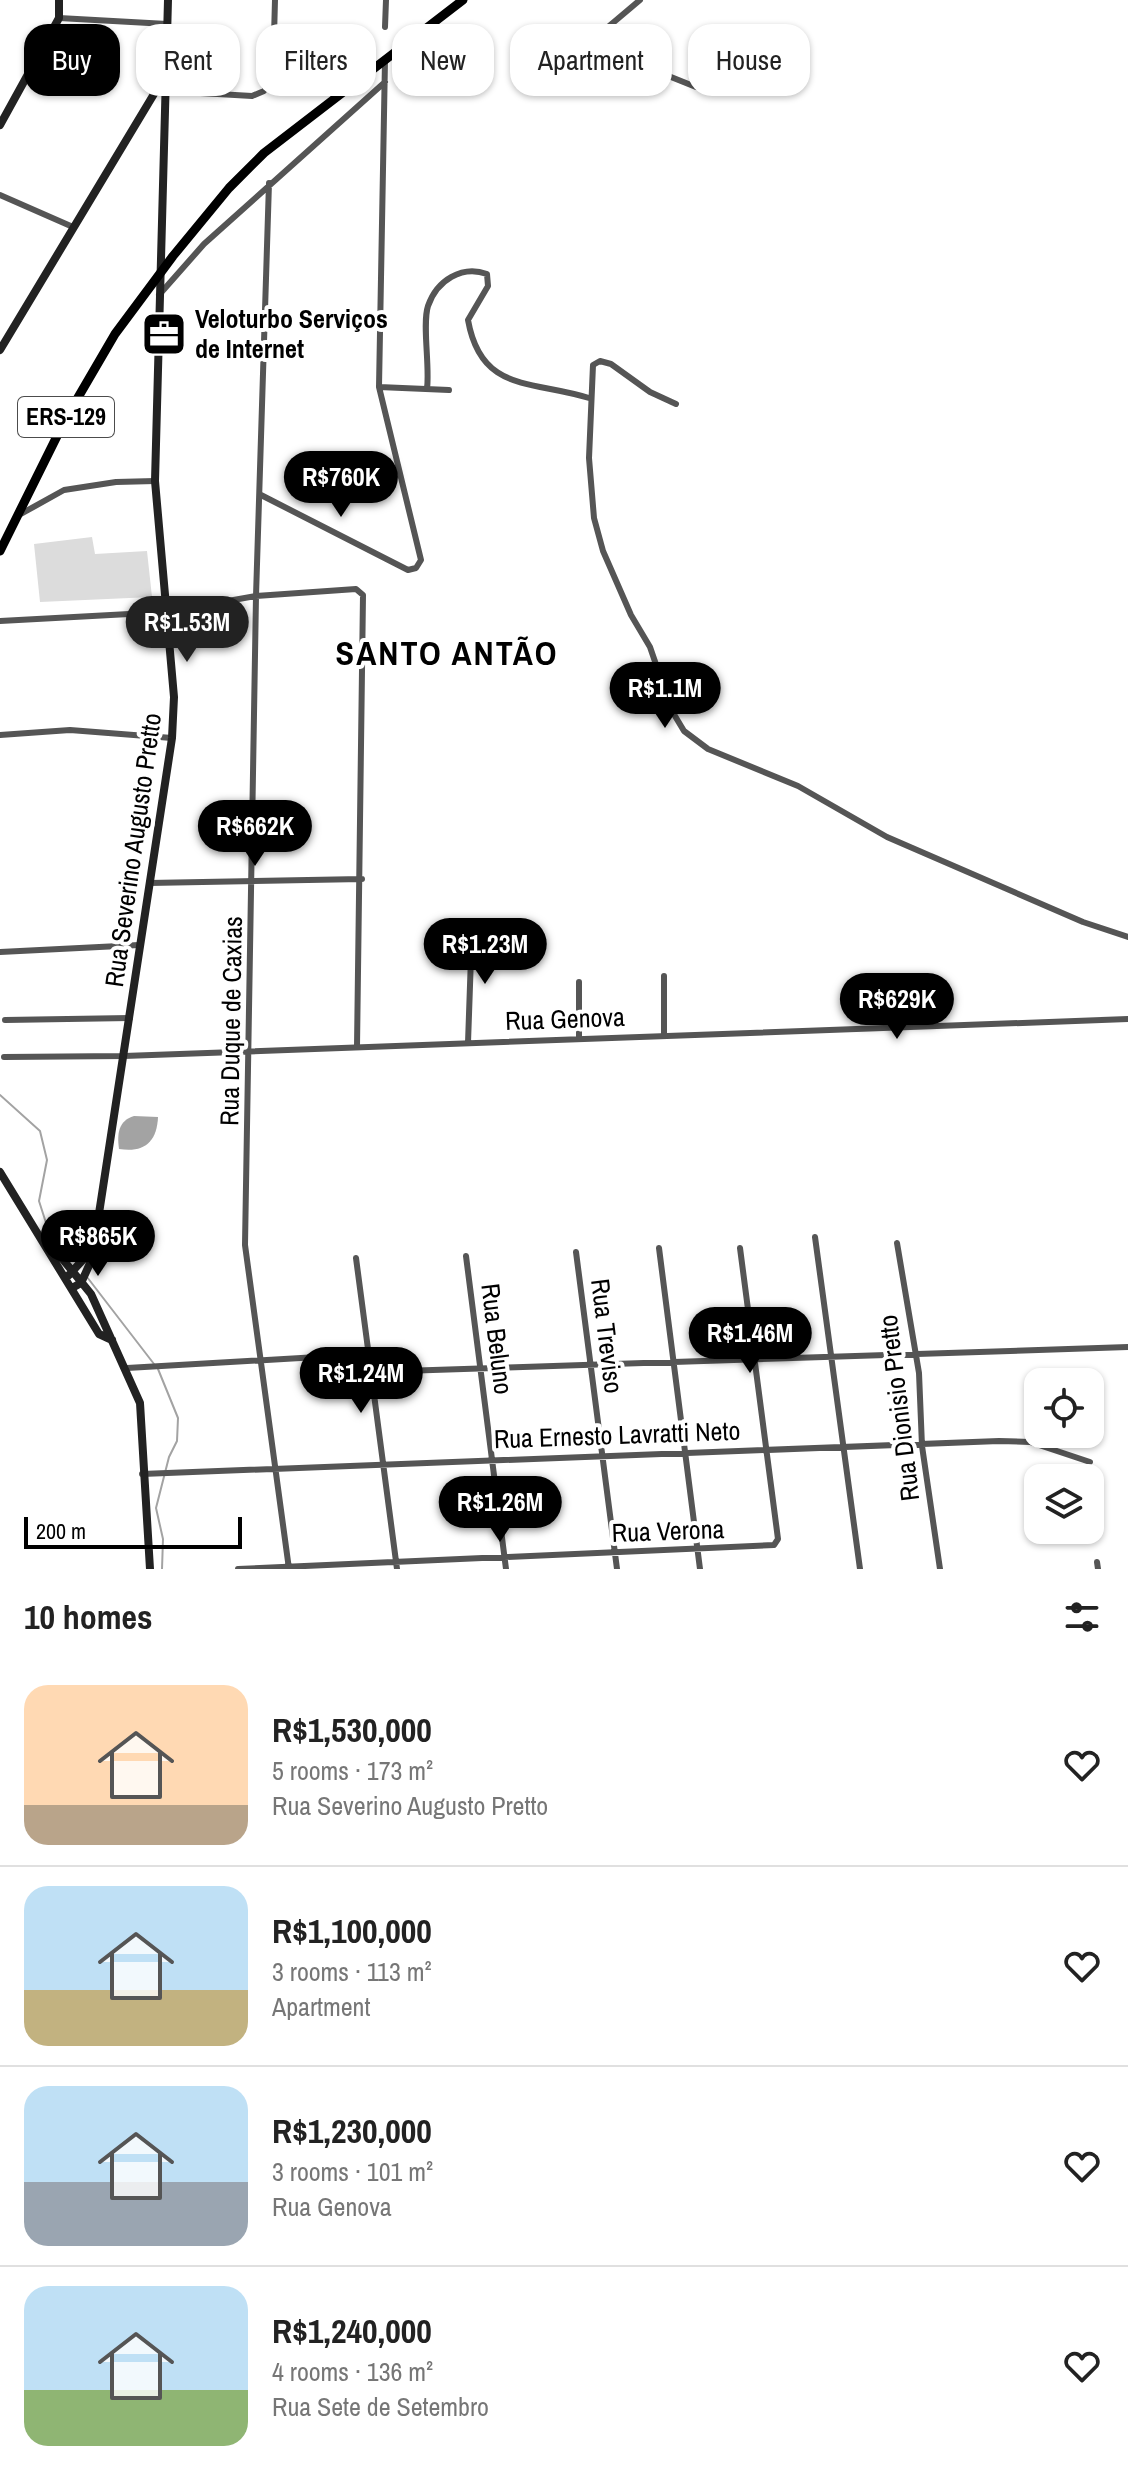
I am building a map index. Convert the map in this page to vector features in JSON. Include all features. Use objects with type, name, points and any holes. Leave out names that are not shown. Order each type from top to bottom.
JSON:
[{"type":"main road","name":"ERS-129","points":[[0,551],[66,418],[115,334],[229,188],[264,153],[463,0]]},
{"type":"street","points":[[0,125],[59,18],[59,0]]},
{"type":"street","name":"Rua Severino Augusto Pretto","points":[[167,24],[168,0]]},
{"type":"street","points":[[240,95],[252,96],[264,91],[273,73],[275,0]]},
{"type":"street","points":[[385,27],[386,0]]},
{"type":"street","points":[[610,24],[640,0]]},
{"type":"street","points":[[59,18],[167,24]]},
{"type":"street","points":[[261,495],[408,570],[416,568],[421,560],[379,387],[385,59]]},
{"type":"street","points":[[159,295],[204,244],[385,82]]},
{"type":"street","points":[[0,350],[153,96]]},
{"type":"street","name":"Rua Severino Augusto Pretto","points":[[89,1266],[172,738],[174,697],[155,481],[166,96]]},
{"type":"street","name":"Rua Duque de Caxias","points":[[269,183],[256,596],[245,1245],[289,1567]]},
{"type":"street","points":[[0,195],[73,227]]},
{"type":"street","points":[[427,389],[430,366],[427,309],[435,292],[453,274],[471,268],[487,274],[488,286],[468,320],[478,349],[490,370],[505,380],[589,398]]},
{"type":"street","points":[[676,404],[650,392],[611,364],[600,361],[591,371],[589,398],[594,518],[603,551],[631,615],[650,647],[672,711],[684,731],[708,749],[798,786],[887,837],[1083,922],[1128,937]]},
{"type":"street","points":[[379,387],[449,390]]},
{"type":"street","points":[[19,515],[64,490],[116,482],[155,481]]},
{"type":"street","points":[[0,621],[166,612],[256,596],[356,589],[363,595],[362,879],[357,1047]]},
{"type":"street","points":[[0,735],[70,730],[172,738]]},
{"type":"street","points":[[149,883],[362,879]]},
{"type":"street","points":[[468,1043],[472,928]]},
{"type":"street","points":[[0,952],[139,945]]},
{"type":"street","points":[[664,976],[664,1035]]},
{"type":"street","points":[[579,982],[579,1038]]},
{"type":"street","points":[[5,1020],[130,1018]]},
{"type":"street","name":"Rua Genova","points":[[4,1057],[124,1056],[1128,1019]]},
{"type":"street","points":[[0,1172],[46,1244],[71,1274],[86,1285],[127,1368],[140,1403],[150,1569]]},
{"type":"street","points":[[815,1237],[834,1358],[860,1569]]},
{"type":"street","name":"Rua Dionisio Pretto","points":[[897,1243],[919,1373],[922,1446],[940,1569]]},
{"type":"street","points":[[659,1248],[700,1569]]},
{"type":"street","points":[[740,1248],[764,1450]]},
{"type":"street","name":"Rua Treviso","points":[[576,1252],[617,1569]]},
{"type":"street","name":"Rua Beluno","points":[[466,1256],[506,1569]]},
{"type":"street","points":[[356,1258],[397,1569]]},
{"type":"street","points":[[71,1274],[89,1266]]},
{"type":"street","points":[[86,1285],[89,1266]]},
{"type":"street","points":[[71,1274],[72,1288],[99,1334],[112,1340]]},
{"type":"street","points":[[72,1288],[86,1285]]},
{"type":"street","points":[[371,1372],[1128,1347]]},
{"type":"street","points":[[127,1368],[369,1354]]},
{"type":"street","name":"Rua Ernesto Lavratti Neto","points":[[142,1474],[1030,1442],[1090,1462]]},
{"type":"street","name":"Rua Verona","points":[[238,1569],[395,1560],[698,1551],[774,1545],[778,1539],[764,1450]]},
{"type":"shaded area","points":[[92,537],[95,554],[147,551],[152,597],[40,602],[34,544]]},
{"type":"shaded area","points":[[134,1116],[158,1117],[155,1133],[142,1147],[119,1149],[120,1129],[125,1121]]},
{"type":"waterway","points":[[0,1095],[40,1131],[47,1160],[39,1201],[47,1226],[76,1262]]},
{"type":"waterway","points":[[87,1277],[154,1364]]},
{"type":"waterway","points":[[158,1369],[178,1418],[177,1441],[169,1457],[156,1508],[163,1539],[162,1569]]},
{"type":"place","name":"Veloturbo Serviços de Internet","points":[[164,334]]},
{"type":"district","name":"SANTO ANTÃO","points":[[447,653]]}]
